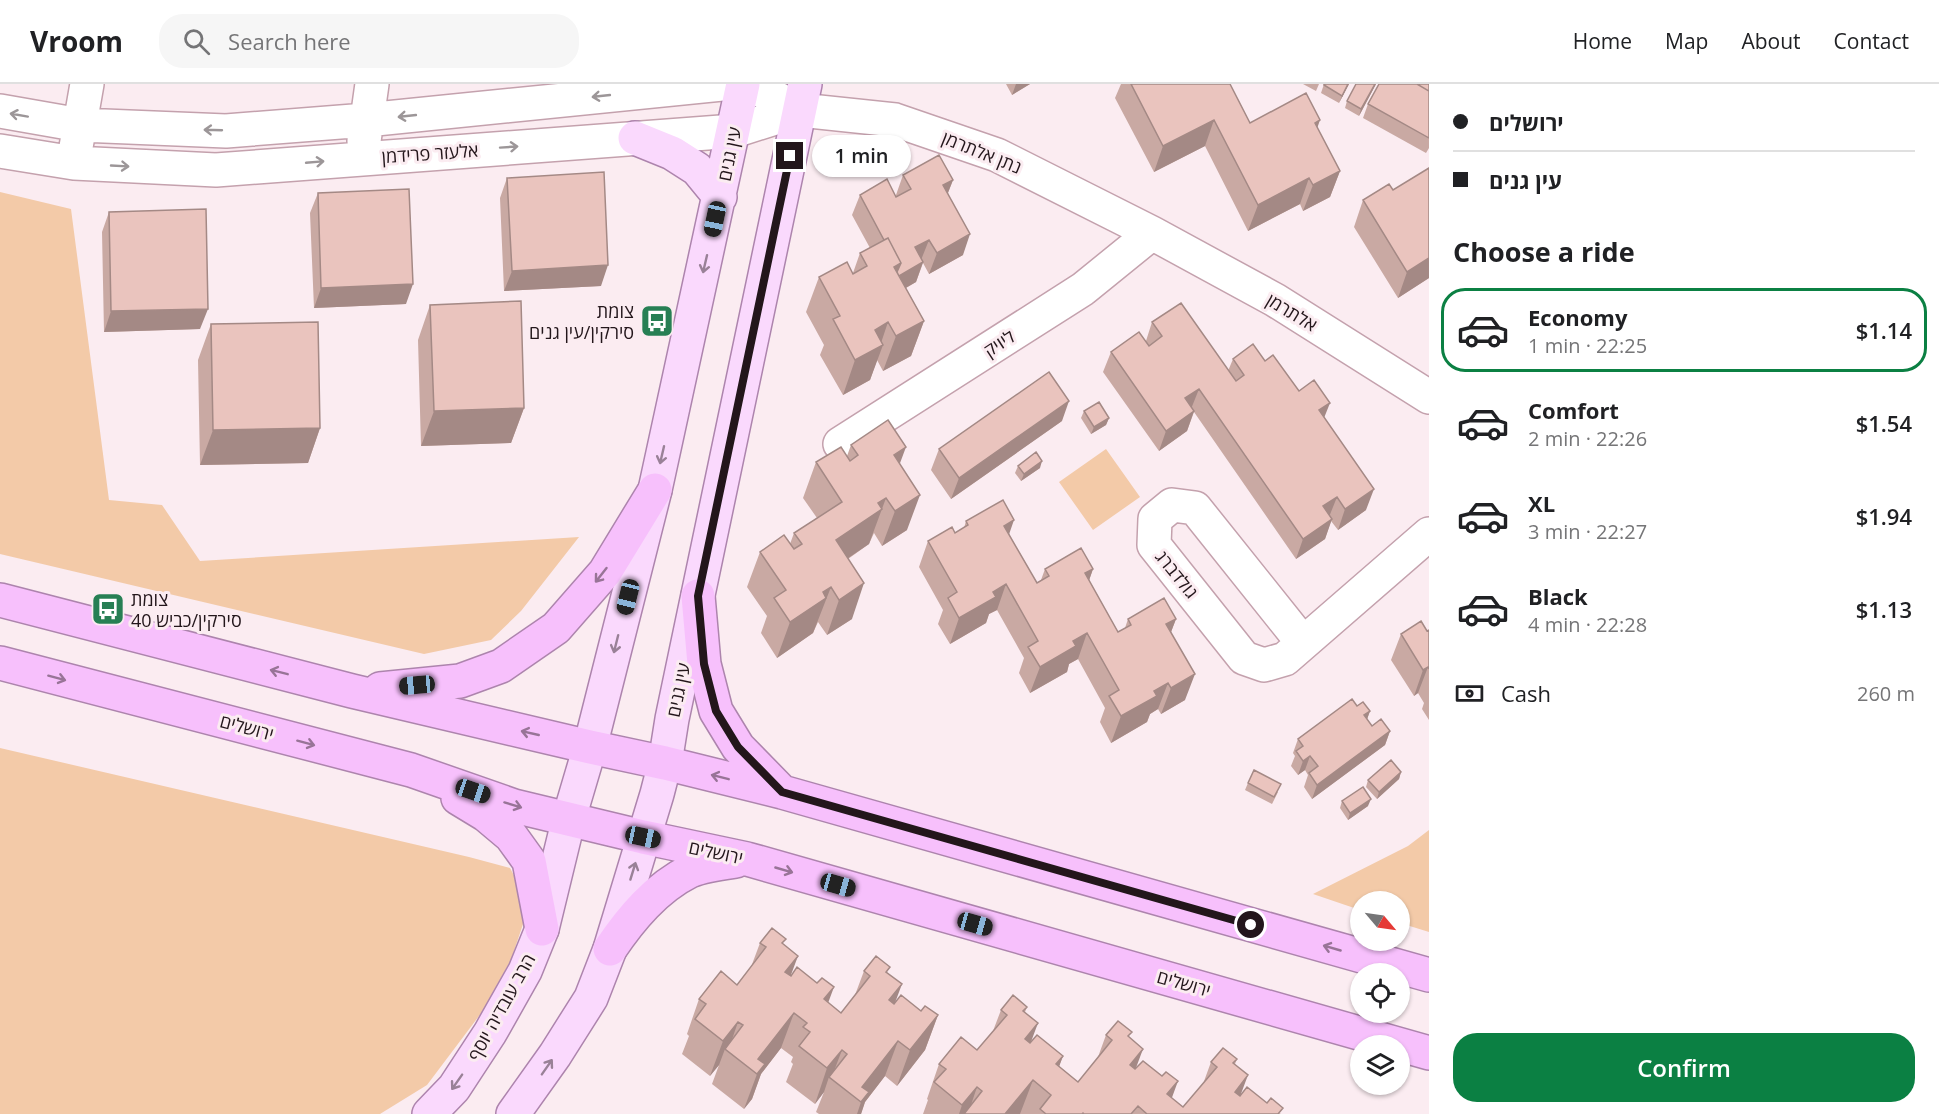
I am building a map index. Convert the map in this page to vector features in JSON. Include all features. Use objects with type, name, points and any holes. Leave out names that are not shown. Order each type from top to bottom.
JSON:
[{"type":"highway","points":[[352,691],[460,681],[501,666],[556,628],[604,572],[655,490]]},
{"type":"highway","points":[[698,596],[704,664],[716,711],[738,747],[782,792]]},
{"type":"highway","points":[[0,600],[352,691],[782,792],[1429,975]]},
{"type":"highway","name":"ירושלים","points":[[0,663],[411,770],[514,806],[747,859],[1429,1053]]},
{"type":"highway","points":[[411,770],[486,815],[511,836],[529,861],[542,929]]},
{"type":"highway","points":[[610,949],[627,925],[669,884],[692,871],[747,859]]},
{"type":"main road","name":"עין גנים","points":[[569,819],[590,747],[655,490],[743,84]]},
{"type":"main road","name":"עין גנים","points":[[643,837],[665,763],[672,720],[802,97]]},
{"type":"main road","points":[[635,138],[672,153],[697,170],[720,197]]},
{"type":"main road","name":"הרב עובדיה יוסף","points":[[429,1114],[454,1088],[490,1033],[525,971],[542,929],[569,819]]},
{"type":"main road","points":[[513,1114],[555,1055],[591,998],[610,949],[643,837]]},
{"type":"street","points":[[74,163],[87,84]]},
{"type":"street","points":[[362,158],[372,84]]},
{"type":"street","name":"אלעזר פרידמן","points":[[0,111],[80,125],[226,130],[366,120],[722,84]]},
{"type":"street","points":[[748,84],[802,97]]},
{"type":"street","name":"אלעזר פרידמן","points":[[0,151],[74,163],[216,170],[734,131],[802,97]]},
{"type":"street","name":"נתן אלתרמן","points":[[802,97],[895,120],[997,155],[1152,233]]},
{"type":"street","name":"אלתרמן","points":[[1152,233],[1275,300],[1429,397]]},
{"type":"street","name":"ליויק","points":[[840,444],[1083,289],[1152,233]]},
{"type":"street","name":"גולדברג","points":[[1303,643],[1195,508],[1172,505],[1155,519],[1154,545],[1244,658],[1264,665],[1286,659],[1429,534]]},
{"type":"shaded area","points":[[0,192],[71,209],[109,500],[162,505],[200,561],[579,537],[521,611],[491,640],[424,654],[0,554]]},
{"type":"shaded area","points":[[1106,449],[1140,497],[1093,530],[1059,482]]},
{"type":"shaded area","points":[[0,748],[510,868],[520,887],[524,921],[511,960],[482,1012],[427,1085],[380,1114],[0,1114]]},
{"type":"shaded area","points":[[1429,830],[1429,932],[1410,926],[1410,891],[1350,891],[1350,907],[1313,894],[1408,846]]},
{"type":"building","points":[[1131,84],[1230,84],[1250,123],[1306,93],[1320,120],[1315,123],[1340,171],[1313,185],[1309,178],[1258,205],[1214,120],[1163,146]]},
{"type":"building","points":[[1324,84],[1348,84],[1342,96]]},
{"type":"building","points":[[1356,84],[1375,84],[1361,109],[1347,101]]},
{"type":"building","points":[[1379,84],[1417,84],[1429,91],[1429,138],[1368,104]]},
{"type":"building","points":[[1417,84],[1429,84],[1429,91]]},
{"type":"building","points":[[939,155],[953,180],[943,185],[970,234],[937,253],[929,240],[915,247],[923,262],[899,276],[897,272],[901,263],[888,238],[884,240],[860,195],[887,179],[896,197],[911,189],[903,175]]},
{"type":"building","points":[[1429,168],[1429,258],[1407,272],[1363,200],[1389,184],[1393,190]]},
{"type":"building","points":[[604,172],[608,265],[512,271],[507,178]]},
{"type":"building","points":[[409,189],[413,284],[321,288],[318,193]]},
{"type":"building","points":[[206,209],[208,309],[111,311],[109,212]]},
{"type":"building","points":[[888,238],[901,263],[894,267],[924,321],[896,336],[888,322],[875,330],[883,345],[855,360],[833,319],[840,316],[819,277],[847,262],[853,274],[867,266],[860,253]]},
{"type":"building","points":[[521,301],[524,408],[434,411],[430,305]]},
{"type":"building","points":[[1181,303],[1236,381],[1244,375],[1233,359],[1253,344],[1265,361],[1273,355],[1299,391],[1314,380],[1330,403],[1319,410],[1374,489],[1345,509],[1337,497],[1323,506],[1332,519],[1303,539],[1199,389],[1185,398],[1194,411],[1166,431],[1111,352],[1139,332],[1149,346],[1162,336],[1152,322]]},
{"type":"building","points":[[318,322],[320,428],[213,430],[211,324]]},
{"type":"building","points":[[1049,372],[1069,401],[959,478],[939,449]]},
{"type":"building","points":[[1099,402],[1109,418],[1094,427],[1084,411]]},
{"type":"building","points":[[888,420],[906,447],[894,455],[920,495],[895,511],[886,498],[878,503],[882,509],[836,540],[864,583],[839,600],[831,587],[823,592],[826,598],[790,622],[774,598],[786,590],[760,552],[784,535],[794,549],[802,544],[794,533],[842,502],[816,462],[841,447],[850,461],[858,455],[851,445]]},
{"type":"building","points":[[1036,452],[1042,461],[1024,474],[1018,466]]},
{"type":"building","points":[[1003,500],[1014,520],[1004,526],[1037,583],[1049,576],[1045,569],[1081,548],[1093,569],[1085,573],[1118,632],[1131,625],[1128,619],[1164,598],[1176,619],[1166,624],[1195,674],[1171,688],[1168,683],[1154,691],[1157,696],[1121,716],[1109,696],[1119,690],[1087,633],[1073,641],[1076,646],[1040,667],[1028,647],[1038,641],[1006,584],[993,592],[996,597],[959,618],[948,598],[957,592],[928,541],[952,527],[955,533],[968,525],[966,521]]},
{"type":"building","points":[[1421,621],[1427,631],[1429,630],[1429,669],[1428,667],[1423,670],[1401,634]]},
{"type":"building","points":[[1352,699],[1357,706],[1363,702],[1370,711],[1364,715],[1372,726],[1381,719],[1390,731],[1317,785],[1309,773],[1318,766],[1310,756],[1303,761],[1296,751],[1303,746],[1298,739]]},
{"type":"building","points":[[1391,760],[1401,772],[1379,792],[1368,780]]},
{"type":"building","points":[[1254,770],[1281,784],[1274,797],[1248,783]]},
{"type":"building","points":[[1363,787],[1371,799],[1350,813],[1342,801]]},
{"type":"building","points":[[772,928],[786,939],[782,943],[798,956],[785,972],[791,976],[797,967],[817,983],[822,978],[834,987],[824,999],[841,1013],[870,976],[864,971],[876,956],[890,967],[886,972],[902,984],[889,1000],[894,1004],[901,995],[921,1011],[925,1006],[938,1015],[910,1050],[898,1041],[862,1087],[869,1092],[861,1102],[829,1077],[847,1054],[842,1050],[827,1068],[799,1046],[810,1032],[803,1027],[807,1023],[794,1013],[758,1059],[765,1064],[757,1074],[725,1049],[743,1025],[738,1022],[723,1041],[695,1019],[706,1004],[699,999],[721,971],[737,985],[766,947],[760,943]]},
{"type":"building","points":[[1013,995],[1027,1007],[1023,1011],[1038,1023],[1025,1039],[1030,1043],[1037,1035],[1063,1056],[1056,1064],[1078,1082],[1112,1040],[1106,1035],[1118,1021],[1132,1032],[1128,1036],[1143,1049],[1130,1065],[1135,1069],[1143,1061],[1162,1076],[1166,1072],[1178,1081],[1167,1094],[1183,1107],[1217,1067],[1211,1062],[1223,1048],[1237,1059],[1233,1063],[1248,1075],[1235,1092],[1240,1096],[1247,1087],[1267,1103],[1271,1098],[1283,1108],[1278,1114],[1147,1114],[1138,1106],[1131,1114],[1046,1114],[1040,1109],[1051,1095],[1033,1080],[1005,1114],[964,1114],[982,1091],[977,1087],[962,1105],[934,1082],[946,1069],[939,1064],[961,1037],[977,1050],[1007,1015],[1001,1010]]},
{"type":"place","name":"צומת סירקין/עין גנים","points":[[657,321]]},
{"type":"place","name":"צומת סירקין/כביש 40","points":[[108,609]]},
{"type":"route","points":[[790,156],[698,596],[704,664],[716,711],[738,747],[782,792],[1251,925]]}]
